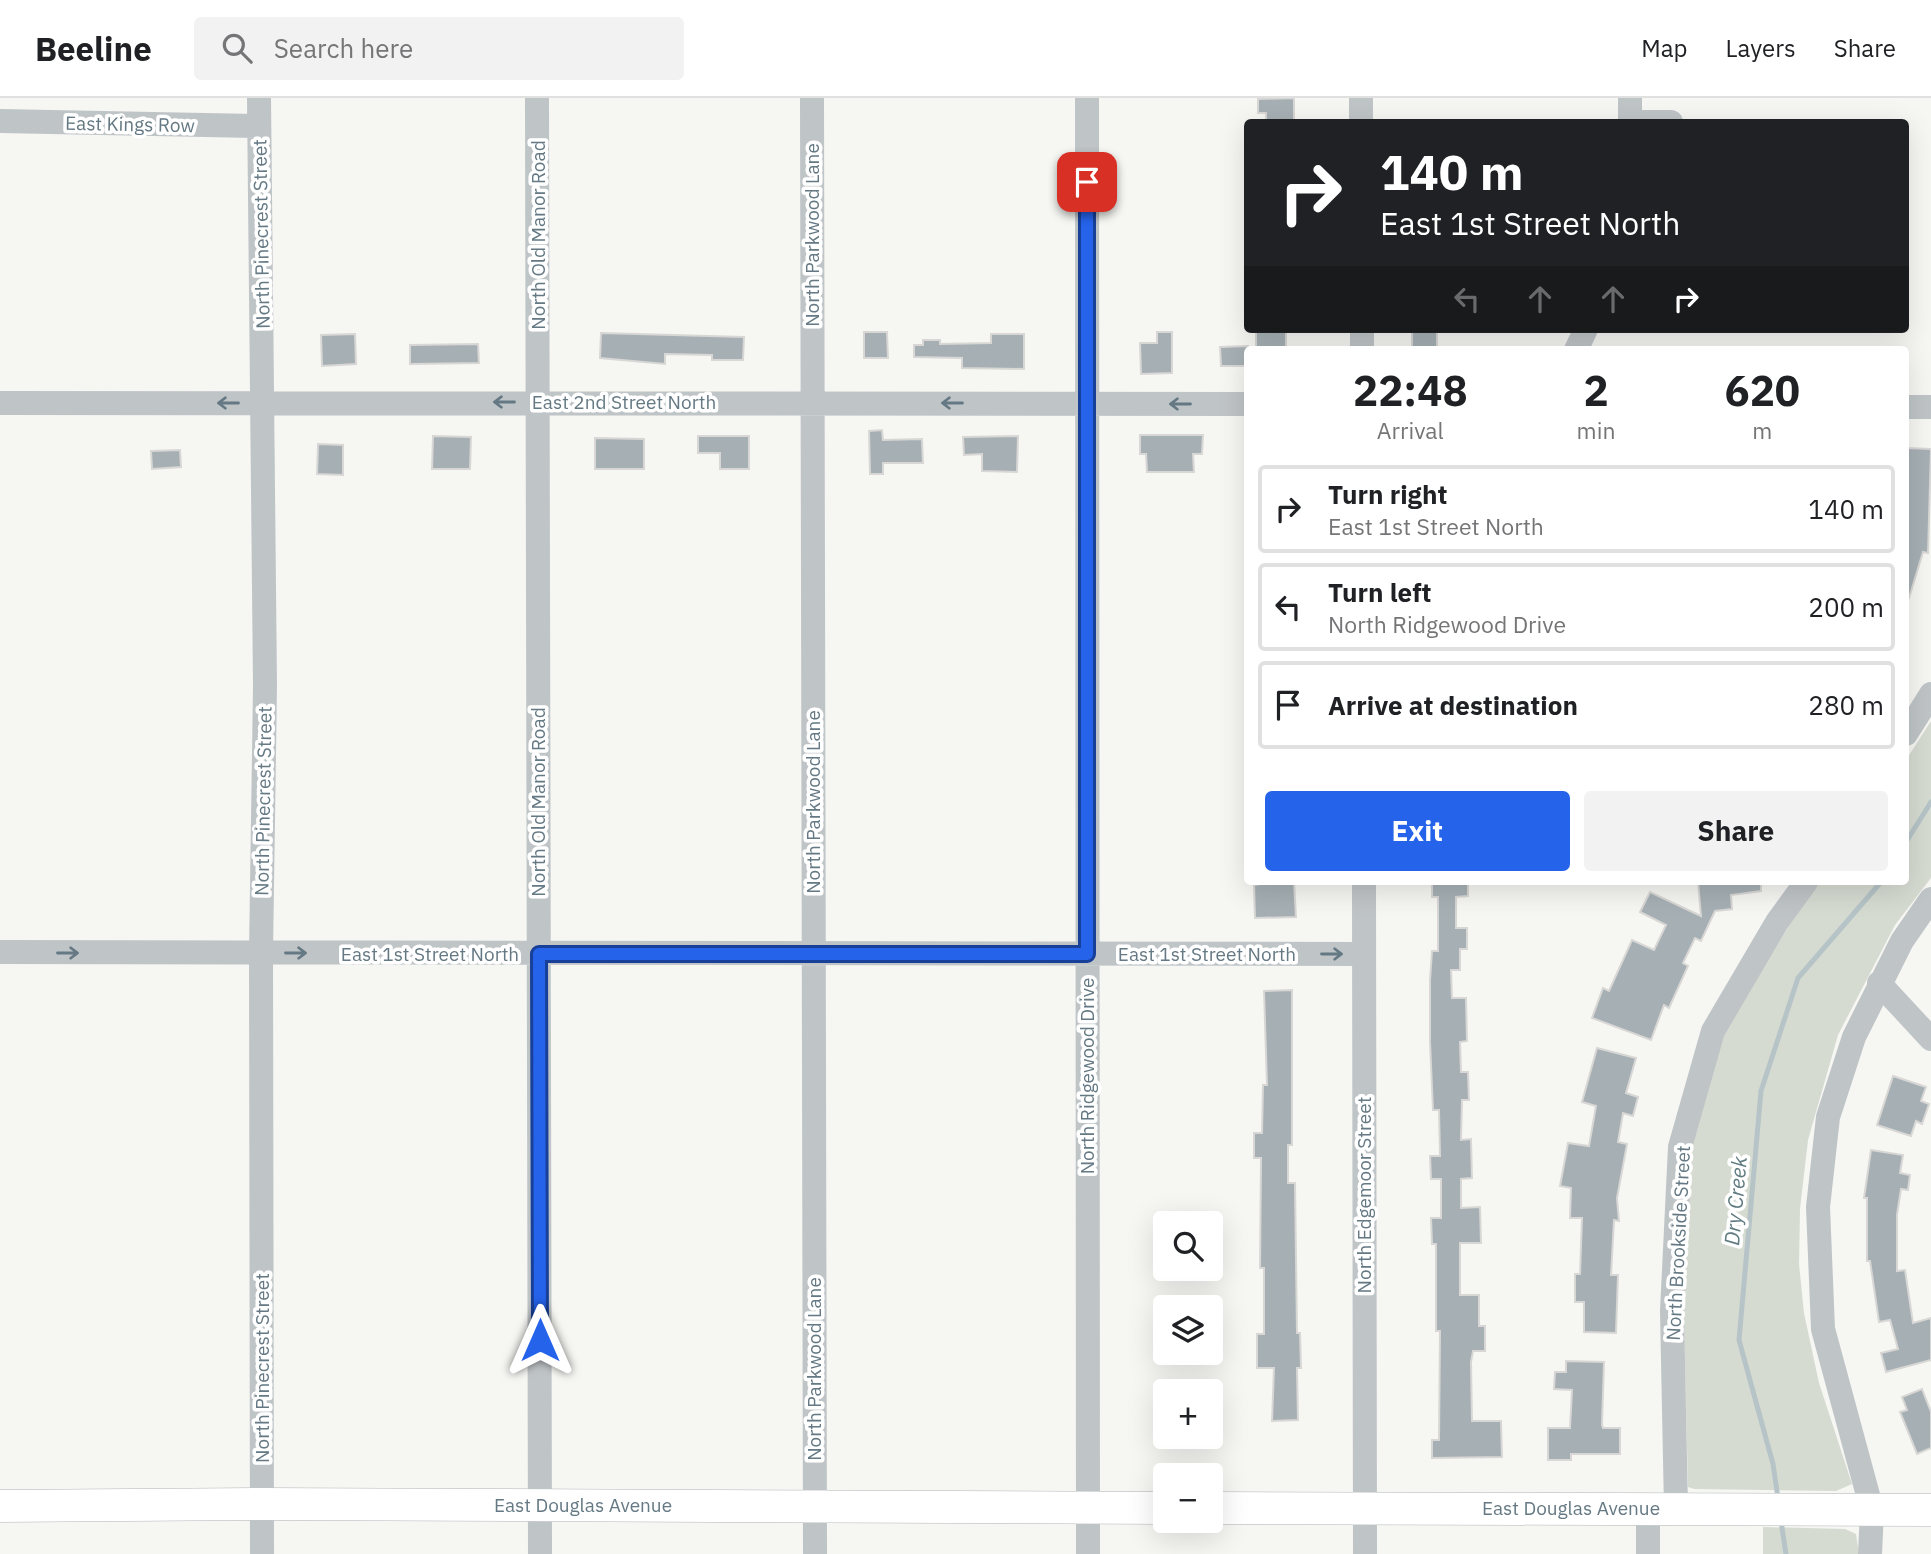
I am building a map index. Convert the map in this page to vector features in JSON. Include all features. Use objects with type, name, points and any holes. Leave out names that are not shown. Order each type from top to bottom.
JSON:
[{"type":"main road","name":"East Douglas Avenue","points":[[0,1506],[262,1504],[1153,1508]]},
{"type":"main road","name":"East Douglas Avenue","points":[[1223,1508],[1931,1510]]},
{"type":"street","name":"North Pinecrest Street","points":[[259,98],[265,686],[261,953],[262,1554]]},
{"type":"street","name":"North Old Manor Road","points":[[537,98],[540,1554]]},
{"type":"street","name":"North Parkwood Lane","points":[[811,98],[815,1554]]},
{"type":"street","name":"North Ridgewood Drive","points":[[1087,98],[1088,1554]]},
{"type":"street","points":[[1361,98],[1361,119]]},
{"type":"street","points":[[1630,98],[1630,119]]},
{"type":"street","name":"East Kings Row","points":[[0,121],[259,126]]},
{"type":"street","name":"East 2nd Street North","points":[[0,403],[1244,404]]},
{"type":"street","points":[[1909,407],[1931,407]]},
{"type":"street","points":[[1909,729],[1931,694]]},
{"type":"street","name":"North Edgemoor Street","points":[[1364,885],[1365,1554]]},
{"type":"street","name":"North Brookside Street","points":[[1648,1554],[1662,1508],[1680,1147],[1713,1031],[1777,922],[1804,885]]},
{"type":"street","points":[[1870,1554],[1872,1510],[1823,1329],[1818,1208],[1828,1117],[1854,1037],[1879,983],[1931,899]]},
{"type":"street","name":"East 1st Street North","points":[[0,952],[1364,954]]},
{"type":"street","points":[[1879,983],[1931,1039]]},
{"type":"shaded area","points":[[1931,721],[1931,878],[1895,925],[1838,1035],[1808,1140],[1800,1209],[1799,1264],[1804,1313],[1819,1383],[1852,1484],[1836,1491],[1694,1489],[1688,1487],[1682,1244],[1692,1131],[1727,1026],[1814,885],[1909,885],[1909,755]]},
{"type":"shaded area","points":[[1763,1527],[1845,1529],[1856,1534],[1859,1554],[1763,1554]]},
{"type":"building","points":[[1294,98],[1294,119],[1266,119],[1266,113],[1258,113],[1258,99]]},
{"type":"building","points":[[864,332],[887,332],[888,358],[864,358]]},
{"type":"building","points":[[1157,332],[1172,332],[1172,373],[1141,374],[1140,343],[1157,343]]},
{"type":"building","points":[[601,333],[744,337],[743,360],[712,360],[712,355],[665,354],[665,364],[600,358]]},
{"type":"building","points":[[1256,333],[1286,333],[1286,346],[1256,346]]},
{"type":"building","points":[[1412,333],[1437,333],[1437,346],[1412,346]]},
{"type":"building","points":[[355,334],[356,364],[322,366],[321,335]]},
{"type":"building","points":[[991,334],[1024,334],[1024,369],[962,368],[962,358],[914,357],[914,345],[923,345],[923,340],[940,340],[940,344],[991,343]]},
{"type":"building","points":[[478,344],[479,363],[410,364],[410,345]]},
{"type":"building","points":[[1244,346],[1244,366],[1221,366],[1220,347]]},
{"type":"building","points":[[882,430],[883,440],[922,439],[923,463],[883,463],[883,474],[870,474],[869,431]]},
{"type":"building","points":[[1140,435],[1203,435],[1202,454],[1193,454],[1194,472],[1147,472],[1146,454],[1140,454]]},
{"type":"building","points":[[433,436],[471,437],[470,469],[432,469]]},
{"type":"building","points":[[698,436],[749,436],[749,469],[720,469],[720,453],[698,453]]},
{"type":"building","points":[[1018,436],[1017,472],[982,471],[982,454],[964,455],[963,437]]},
{"type":"building","points":[[595,438],[644,439],[644,469],[595,469]]},
{"type":"building","points":[[318,444],[343,445],[343,475],[317,474]]},
{"type":"building","points":[[1909,448],[1931,449],[1928,553],[1923,552],[1909,598]]},
{"type":"building","points":[[180,450],[181,467],[152,469],[151,451]]},
{"type":"building","points":[[1254,885],[1294,885],[1296,917],[1255,918]]},
{"type":"building","points":[[1432,885],[1468,885],[1468,896],[1456,897],[1456,928],[1467,928],[1467,949],[1460,949],[1460,970],[1451,970],[1452,998],[1466,998],[1467,1041],[1460,1042],[1461,1072],[1468,1072],[1469,1100],[1462,1100],[1461,1140],[1471,1139],[1472,1178],[1461,1179],[1461,1208],[1480,1207],[1481,1243],[1460,1243],[1460,1295],[1479,1295],[1479,1326],[1485,1326],[1485,1351],[1473,1351],[1471,1362],[1472,1421],[1501,1421],[1502,1457],[1432,1458],[1432,1440],[1439,1440],[1440,1331],[1436,1331],[1436,1244],[1432,1244],[1431,1218],[1441,1218],[1441,1179],[1431,1179],[1430,1156],[1440,1156],[1439,1110],[1433,1110],[1430,1042],[1432,951],[1438,951],[1438,897],[1432,897]]},
{"type":"building","points":[[1698,885],[1761,885],[1761,891],[1731,895],[1732,909],[1715,911],[1701,941],[1695,938],[1683,963],[1688,966],[1669,1008],[1664,1005],[1651,1040],[1592,1018],[1603,988],[1609,991],[1632,940],[1654,950],[1666,925],[1640,912],[1650,892],[1701,916]]},
{"type":"building","points":[[1292,990],[1292,1145],[1288,1145],[1288,1183],[1295,1183],[1297,1333],[1300,1333],[1301,1368],[1297,1368],[1298,1420],[1272,1421],[1274,1368],[1257,1368],[1257,1334],[1264,1334],[1264,1268],[1260,1268],[1261,1158],[1254,1158],[1254,1133],[1262,1133],[1263,1085],[1267,1085],[1264,991]]},
{"type":"building","points":[[1597,1048],[1636,1058],[1626,1093],[1638,1097],[1633,1116],[1623,1113],[1618,1142],[1627,1144],[1617,1198],[1619,1221],[1614,1220],[1611,1275],[1618,1275],[1616,1333],[1584,1332],[1584,1302],[1575,1302],[1575,1274],[1580,1274],[1582,1218],[1570,1218],[1571,1188],[1560,1186],[1568,1143],[1589,1146],[1596,1106],[1582,1102]]},
{"type":"building","points":[[1893,1076],[1926,1087],[1921,1101],[1929,1104],[1922,1124],[1916,1121],[1911,1136],[1877,1125]]},
{"type":"building","points":[[1871,1150],[1903,1155],[1900,1173],[1910,1175],[1908,1190],[1901,1189],[1897,1215],[1897,1271],[1905,1270],[1913,1323],[1931,1318],[1931,1360],[1886,1372],[1881,1353],[1898,1349],[1890,1320],[1879,1322],[1870,1261],[1867,1261],[1867,1198],[1864,1198]]},
{"type":"building","points":[[1566,1361],[1604,1362],[1602,1425],[1603,1428],[1620,1428],[1620,1454],[1571,1454],[1571,1460],[1548,1460],[1548,1428],[1570,1428],[1572,1390],[1554,1389],[1555,1372],[1566,1372]]},
{"type":"building","points":[[1922,1389],[1931,1412],[1931,1448],[1917,1454],[1900,1412],[1907,1410],[1902,1397]]},
{"type":"waterway","name":"Dry Creek","points":[[1909,837],[1931,802]]},
{"type":"waterway","name":"Dry Creek","points":[[1778,1498],[1773,1464],[1739,1340],[1761,1091],[1798,978],[1878,885]]},
{"type":"waterway","name":"Dry Creek","points":[[1781,1521],[1786,1554]]},
{"type":"route","points":[[540,1340],[539,954],[1087,954],[1087,182]]}]
